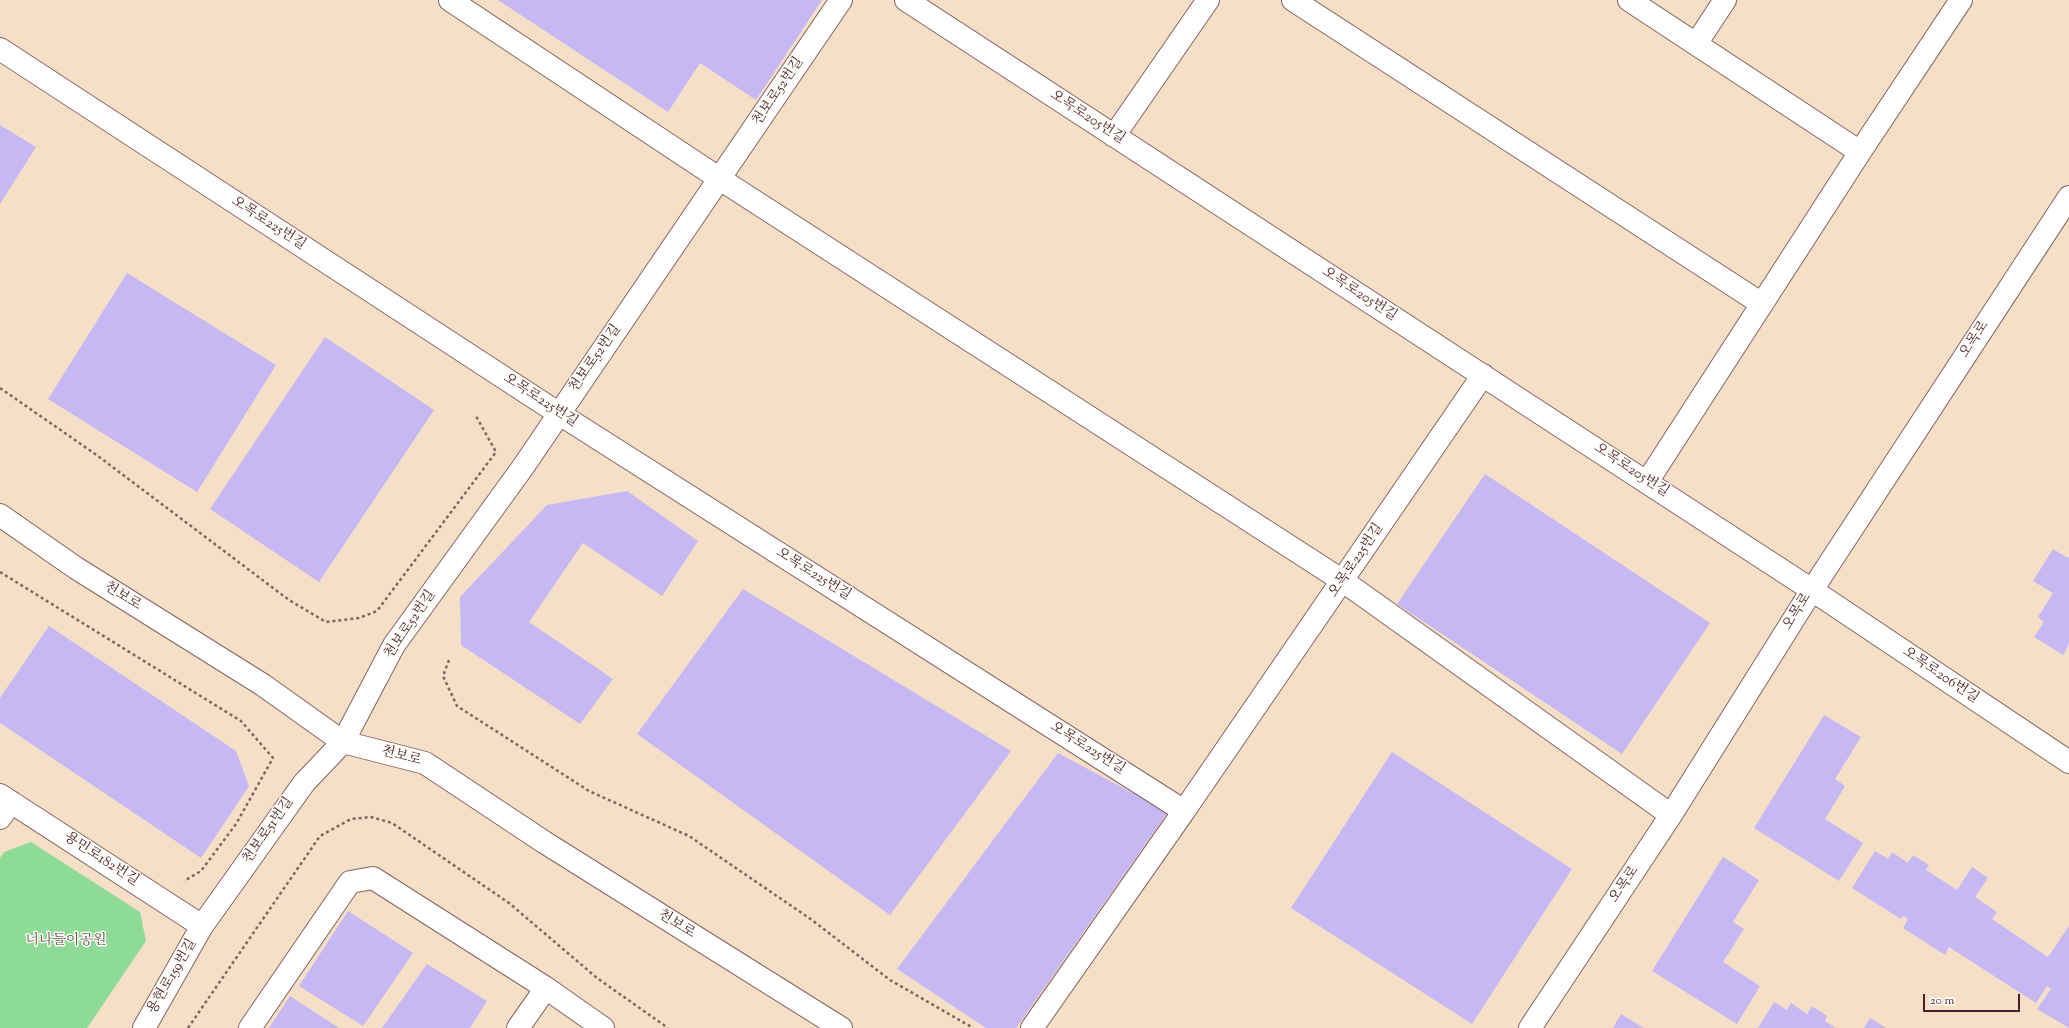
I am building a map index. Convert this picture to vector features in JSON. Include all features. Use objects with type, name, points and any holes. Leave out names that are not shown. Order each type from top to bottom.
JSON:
[{"type":"street","points":[[450,0],[720,179],[1343,581],[1671,815]]},
{"type":"street","name":"천보로52번길","points":[[343,742],[394,645],[523,467],[558,413],[720,179],[841,0]]},
{"type":"street","name":"오목로205번길","points":[[906,0],[1812,590]]},
{"type":"street","points":[[1114,136],[1208,0]]},
{"type":"street","points":[[1293,0],[1762,304]]},
{"type":"street","points":[[1628,0],[1860,152]]},
{"type":"street","points":[[1696,44],[1725,0]]},
{"type":"street","points":[[1647,482],[1860,152],[1961,0]]},
{"type":"street","name":"오목로225번길","points":[[0,49],[558,413],[1184,811],[1483,375]]},
{"type":"street","name":"오목로","points":[[1530,1028],[1671,815],[1812,590],[2069,197]]},
{"type":"street","name":"천보로","points":[[0,515],[76,568],[263,685],[343,742],[426,763],[544,842],[841,1028]]},
{"type":"street","name":"오목로206번길","points":[[1812,590],[2069,762]]},
{"type":"street","name":"천보로51번길","points":[[202,926],[304,783],[343,742]]},
{"type":"street","name":"용민로182번길","points":[[4,805],[202,926]]},
{"type":"street","points":[[1032,1028],[1184,811]]},
{"type":"street","points":[[250,1028],[350,882],[373,878],[546,988],[603,1028]]},
{"type":"street","name":"용현로159번길","points":[[144,1028],[202,926]]},
{"type":"street","points":[[518,1028],[546,988]]},
{"type":"path","points":[[0,388],[98,456],[289,600],[326,622],[359,618],[377,611],[496,452],[476,416]]},
{"type":"path","points":[[0,572],[241,721],[273,758],[236,824],[201,871],[177,884]]},
{"type":"path","points":[[449,660],[443,676],[457,706],[590,791],[689,836],[812,920],[890,980],[973,1028]]},
{"type":"green space","name":"너나들이공원","points":[[31,842],[140,912],[146,941],[87,1028],[0,1028],[0,858],[4,852]]},
{"type":"building","points":[[498,0],[822,0],[756,100],[700,63],[668,112]]},
{"type":"building","points":[[0,125],[36,147],[0,204]]},
{"type":"building","points":[[127,273],[276,365],[197,492],[48,399]]},
{"type":"building","points":[[325,337],[434,410],[319,582],[210,509]]},
{"type":"building","points":[[1485,474],[1710,623],[1622,754],[1397,604]]},
{"type":"building","points":[[627,491],[698,541],[662,596],[583,543],[529,622],[613,679],[580,724],[461,645],[460,597],[547,505]]},
{"type":"building","points":[[2053,549],[2068,558],[2069,556],[2069,644],[2063,655],[2034,637],[2044,622],[2038,617],[2053,593],[2033,581]]},
{"type":"building","points":[[743,589],[1011,751],[890,915],[637,734]]},
{"type":"building","points":[[49,626],[236,751],[249,786],[201,858],[0,723],[0,698]]},
{"type":"building","points":[[1824,715],[1861,737],[1835,779],[1845,786],[1825,819],[1863,843],[1839,881],[1754,828]]},
{"type":"building","points":[[1392,752],[1572,869],[1472,1024],[1291,908]]},
{"type":"building","points":[[1058,753],[1168,812],[1016,1028],[986,1028],[897,969]]},
{"type":"building","points":[[1875,851],[1888,859],[1892,852],[1908,863],[1913,855],[1929,865],[1926,870],[1957,890],[1972,867],[1988,878],[1975,897],[1997,912],[1992,919],[2048,957],[2069,926],[2069,1028],[2037,1009],[2051,989],[2047,986],[2036,1003],[1949,947],[1945,955],[1903,928],[1908,919],[1903,916],[1901,919],[1852,888]]},
{"type":"building","points":[[1723,857],[1759,880],[1733,922],[1744,929],[1723,962],[1760,986],[1737,1024],[1652,971]]},
{"type":"building","points":[[348,911],[413,953],[363,1026],[299,986]]},
{"type":"building","points":[[427,964],[487,1001],[470,1028],[382,1028]]},
{"type":"building","points":[[290,996],[339,1028],[269,1028]]},
{"type":"building","points":[[1774,1002],[1787,1010],[1791,1003],[1807,1014],[1812,1006],[1827,1016],[1825,1021],[1836,1028],[1758,1028]]},
{"type":"building","points":[[1621,1014],[1644,1028],[1613,1028]]},
{"type":"building","points":[[1870,1018],[1886,1028],[1864,1028]]}]
